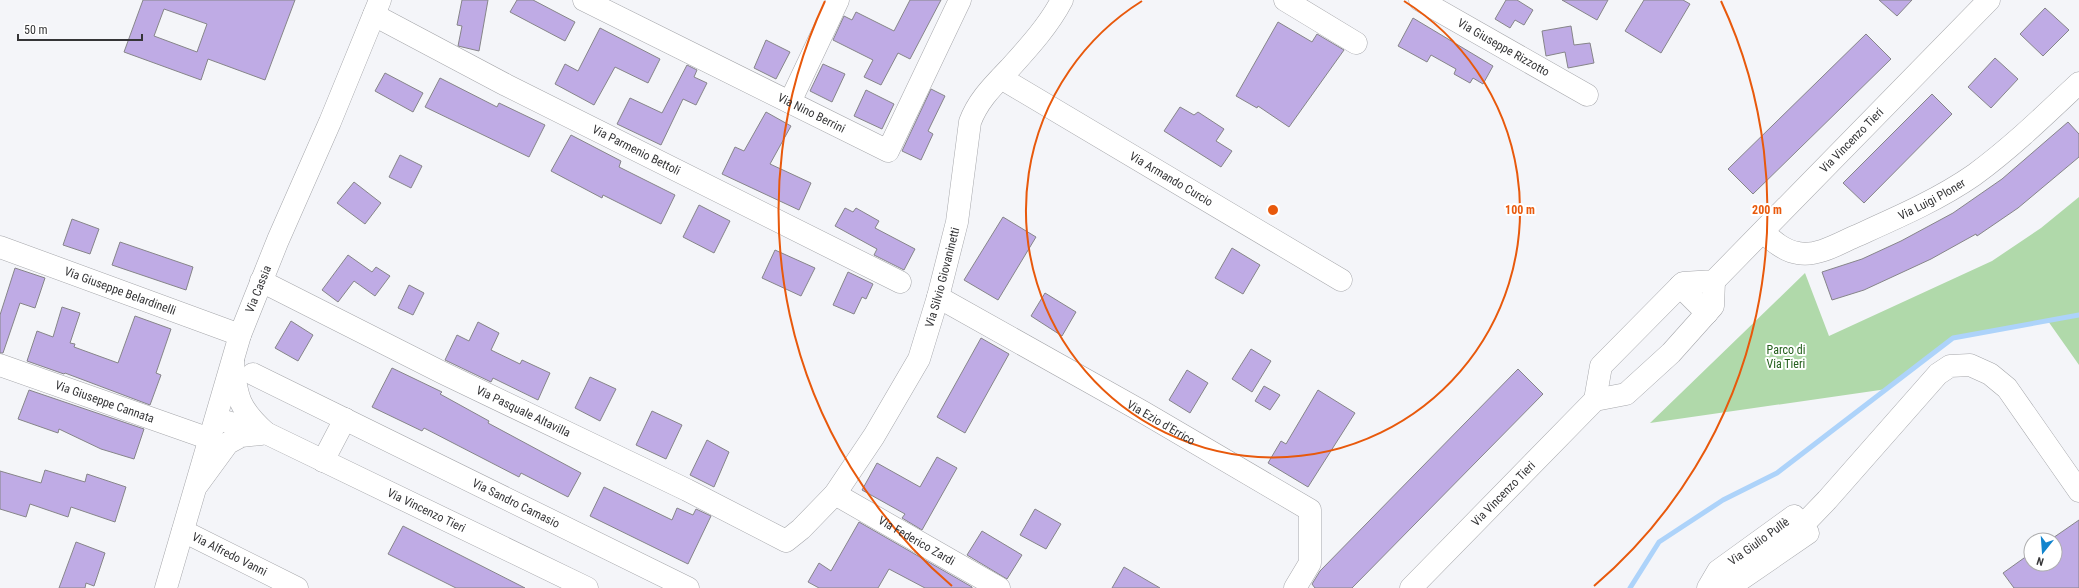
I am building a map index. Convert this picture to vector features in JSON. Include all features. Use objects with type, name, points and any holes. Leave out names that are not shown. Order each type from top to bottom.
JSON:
[{"type":"street","name":"Via Nino Berrini","points":[[584,0],[888,151],[960,0]]},
{"type":"street","points":[[790,102],[838,0]]},
{"type":"street","name":"Via Silvio Giovaninetti","points":[[786,541],[801,529],[835,494],[874,436],[919,358],[938,297],[957,222],[970,122],[974,110],[1055,15],[1062,0]]},
{"type":"street","points":[[1285,0],[1356,43]]},
{"type":"street","name":"Via Giuseppe Rizzotto","points":[[1420,0],[1587,95]]},
{"type":"street","name":"Via Vincenzo Tieri","points":[[1714,281],[1989,0]]},
{"type":"street","name":"Via Cassia","points":[[166,588],[218,415],[240,335],[377,8]]},
{"type":"street","name":"Via Parmenio Bettoli","points":[[377,8],[506,85],[900,282]]},
{"type":"street","name":"Via Armando Curcio","points":[[1001,78],[1341,280]]},
{"type":"street","name":"Via Luigi Ploner","points":[[1763,232],[1782,247],[1803,254],[1821,250],[1902,215],[1936,198],[1973,175],[2018,140],[2079,83]]},
{"type":"street","name":"Via Giuseppe Belardinelli","points":[[0,247],[240,335]]},
{"type":"street","name":"Via Pasquale Altavilla","points":[[262,281],[443,373],[687,490],[786,541]]},
{"type":"street","points":[[1714,281],[1713,306],[1671,353],[1626,394],[1595,400],[1600,366],[1683,283],[1714,281]]},
{"type":"street","points":[[1680,286],[1706,313]]},
{"type":"street","name":"Via Ezio d'Errico","points":[[938,297],[1143,412],[1310,510],[1310,563],[1295,588]]},
{"type":"street","name":"Via Vincenzo Tieri","points":[[233,362],[235,389],[241,405],[260,427]]},
{"type":"street","name":"Via Giuseppe Cannata","points":[[0,365],[210,439]]},
{"type":"street","points":[[1802,526],[1827,500],[1933,378],[1950,366],[1970,365],[1990,374],[2007,388],[2079,491]]},
{"type":"street","points":[[1600,366],[1629,392]]},
{"type":"street","name":"Via Sandro Camasio","points":[[253,374],[688,588]]},
{"type":"street","name":"Via Vincenzo Tieri","points":[[1411,588],[1595,400]]},
{"type":"street","name":"Via Vincenzo Tieri","points":[[218,415],[260,427],[323,461],[587,588]]},
{"type":"street","points":[[323,461],[345,419]]},
{"type":"street","points":[[197,486],[228,443],[260,427]]},
{"type":"street","name":"Via Federico Zardi","points":[[835,494],[999,588]]},
{"type":"street","name":"Via Giulio Pullè","points":[[1708,588],[1718,571],[1794,516],[1808,533],[1731,586],[1724,588]]},
{"type":"street","name":"Via Alfredo Vanni","points":[[183,531],[297,588]]},
{"type":"green space","name":"Parco di Via Tieri","points":[[2079,197],[2079,365],[2048,321],[1953,338],[1887,389],[1650,423],[1805,273],[1829,336],[1992,261],[2041,228]]},
{"type":"building","points":[[143,0],[295,0],[265,80],[208,59],[201,80],[124,52]],"holes":[[[164,9],[207,24],[197,52],[154,36]]]},
{"type":"building","points":[[462,0],[488,0],[479,51],[458,46],[462,26],[457,25]]},
{"type":"building","points":[[517,0],[533,0],[575,22],[565,41],[510,12]]},
{"type":"building","points":[[910,0],[941,0],[910,59],[898,53],[881,85],[864,77],[873,60],[833,40],[844,16],[852,20],[856,12],[894,31]]},
{"type":"building","points":[[1506,0],[1517,0],[1533,10],[1524,25],[1515,20],[1510,28],[1495,19]]},
{"type":"building","points":[[1562,0],[1608,0],[1597,20]]},
{"type":"building","points":[[1644,0],[1683,0],[1690,4],[1661,53],[1625,31]]},
{"type":"building","points":[[1879,0],[1912,0],[1897,16]]},
{"type":"building","points":[[2045,8],[2069,30],[2043,56],[2020,34]]},
{"type":"building","points":[[1413,18],[1493,66],[1483,84],[1473,78],[1470,83],[1454,74],[1456,69],[1431,55],[1427,62],[1398,46]]},
{"type":"building","points":[[1278,22],[1312,42],[1317,34],[1344,50],[1289,127],[1258,106],[1257,108],[1236,96]]},
{"type":"building","points":[[1571,26],[1574,45],[1590,43],[1594,63],[1568,68],[1565,52],[1546,56],[1542,31]]},
{"type":"building","points":[[600,28],[660,59],[648,83],[615,67],[594,105],[555,84],[565,64],[578,71]]},
{"type":"building","points":[[1866,34],[1891,59],[1753,194],[1728,169]]},
{"type":"building","points":[[766,40],[790,52],[776,79],[754,68]]},
{"type":"building","points":[[1995,58],[2018,79],[1991,108],[1968,87]]},
{"type":"building","points":[[823,64],[845,74],[832,102],[810,91]]},
{"type":"building","points":[[687,65],[697,70],[694,77],[707,83],[696,105],[683,99],[661,145],[617,124],[630,98],[662,113]]},
{"type":"building","points":[[385,73],[423,93],[413,112],[375,91]]},
{"type":"building","points":[[440,78],[497,107],[499,103],[545,125],[529,157],[425,107]]},
{"type":"building","points":[[931,89],[945,96],[928,131],[933,134],[921,160],[902,151]]},
{"type":"building","points":[[866,90],[894,104],[882,129],[854,116]]},
{"type":"building","points":[[1932,94],[1952,114],[1864,203],[1843,183]]},
{"type":"building","points":[[1180,107],[1194,115],[1198,112],[1224,129],[1216,141],[1232,151],[1221,167],[1164,131]]},
{"type":"building","points":[[766,112],[791,126],[770,164],[811,183],[799,210],[722,174],[735,147],[744,151]]},
{"type":"building","points":[[2068,122],[2079,134],[2079,157],[2018,208],[1977,236],[1976,234],[1931,259],[1864,290],[1832,300],[1822,272],[1862,259],[1901,241],[1953,213],[2002,179]]},
{"type":"building","points":[[571,135],[621,161],[619,167],[675,195],[661,224],[603,195],[602,198],[551,171]]},
{"type":"building","points":[[400,155],[422,166],[411,188],[389,177]]},
{"type":"building","points":[[354,182],[381,203],[365,224],[337,203]]},
{"type":"building","points":[[699,205],[730,221],[714,253],[683,237]]},
{"type":"building","points":[[845,208],[853,212],[856,208],[879,221],[875,228],[915,249],[904,270],[874,255],[877,249],[835,226]]},
{"type":"building","points":[[1003,217],[1036,237],[998,300],[964,280]]},
{"type":"building","points":[[72,219],[99,229],[90,254],[63,245]]},
{"type":"building","points":[[120,242],[193,267],[186,290],[112,265]]},
{"type":"building","points":[[1232,248],[1260,265],[1243,294],[1215,278]]},
{"type":"building","points":[[775,250],[815,268],[801,296],[762,278]]},
{"type":"building","points":[[348,255],[372,272],[376,267],[390,276],[375,296],[354,281],[338,302],[322,290]]},
{"type":"building","points":[[15,268],[45,278],[35,308],[20,303],[3,353],[0,353],[0,315]]},
{"type":"building","points":[[848,272],[873,284],[866,299],[862,297],[854,314],[833,305]]},
{"type":"building","points":[[409,285],[424,293],[413,315],[398,308]]},
{"type":"building","points":[[1045,293],[1076,312],[1062,336],[1031,316]]},
{"type":"building","points":[[62,307],[80,313],[70,343],[75,344],[74,347],[118,363],[135,316],[171,329],[156,373],[161,375],[150,405],[65,373],[64,374],[27,361],[37,331],[53,337]]},
{"type":"building","points":[[291,321],[313,335],[298,361],[275,348]]},
{"type":"building","points":[[478,322],[499,333],[491,350],[520,364],[522,360],[550,373],[538,400],[493,378],[491,382],[445,360],[457,335],[469,341]]},
{"type":"building","points":[[981,338],[1009,354],[965,433],[937,417]]},
{"type":"building","points":[[1251,349],[1271,361],[1252,392],[1232,379]]},
{"type":"building","points":[[392,368],[442,392],[440,394],[489,421],[488,423],[581,473],[568,497],[521,473],[519,477],[424,428],[422,431],[372,407]]},
{"type":"building","points":[[1518,369],[1543,394],[1352,588],[1315,588],[1312,584],[1320,571]]},
{"type":"building","points":[[1187,370],[1208,383],[1190,413],[1169,400]]},
{"type":"building","points":[[590,377],[616,389],[600,421],[575,408]]},
{"type":"building","points":[[1264,386],[1280,395],[1270,410],[1255,401]]},
{"type":"building","points":[[29,390],[144,429],[134,459],[101,449],[59,429],[58,433],[18,419]]},
{"type":"building","points":[[1318,390],[1355,413],[1308,487],[1268,463],[1281,441],[1286,444]]},
{"type":"building","points":[[652,411],[682,425],[666,459],[636,445]]},
{"type":"building","points":[[707,440],[729,452],[714,487],[690,475]]},
{"type":"building","points":[[937,457],[957,468],[922,530],[902,518],[905,514],[862,490],[877,463],[920,487]]},
{"type":"building","points":[[45,470],[85,482],[87,474],[126,487],[115,522],[71,507],[68,517],[30,504],[26,517],[0,509],[0,471],[41,483]]},
{"type":"building","points":[[604,487],[672,520],[677,508],[693,515],[696,509],[711,516],[688,564],[590,516]]},
{"type":"building","points":[[1035,509],[1061,524],[1046,549],[1020,535]]},
{"type":"building","points":[[2079,520],[2079,588],[2014,588],[2003,573],[2023,559],[2023,572],[2063,572],[2063,532],[2062,532]]},
{"type":"building","points":[[859,522],[972,588],[925,588],[889,569],[878,588],[819,588],[808,582],[819,563],[831,571]]},
{"type":"building","points":[[403,526],[525,588],[456,588],[388,554]]},
{"type":"building","points":[[982,531],[1022,555],[1007,579],[967,555]]},
{"type":"building","points":[[76,542],[105,553],[94,586],[86,583],[85,588],[59,588]]},
{"type":"building","points":[[1124,567],[1160,588],[1112,588]]},
{"type":"waterway","points":[[1630,588],[1659,542],[1723,500],[1777,473],[1953,338],[2079,315]]}]
